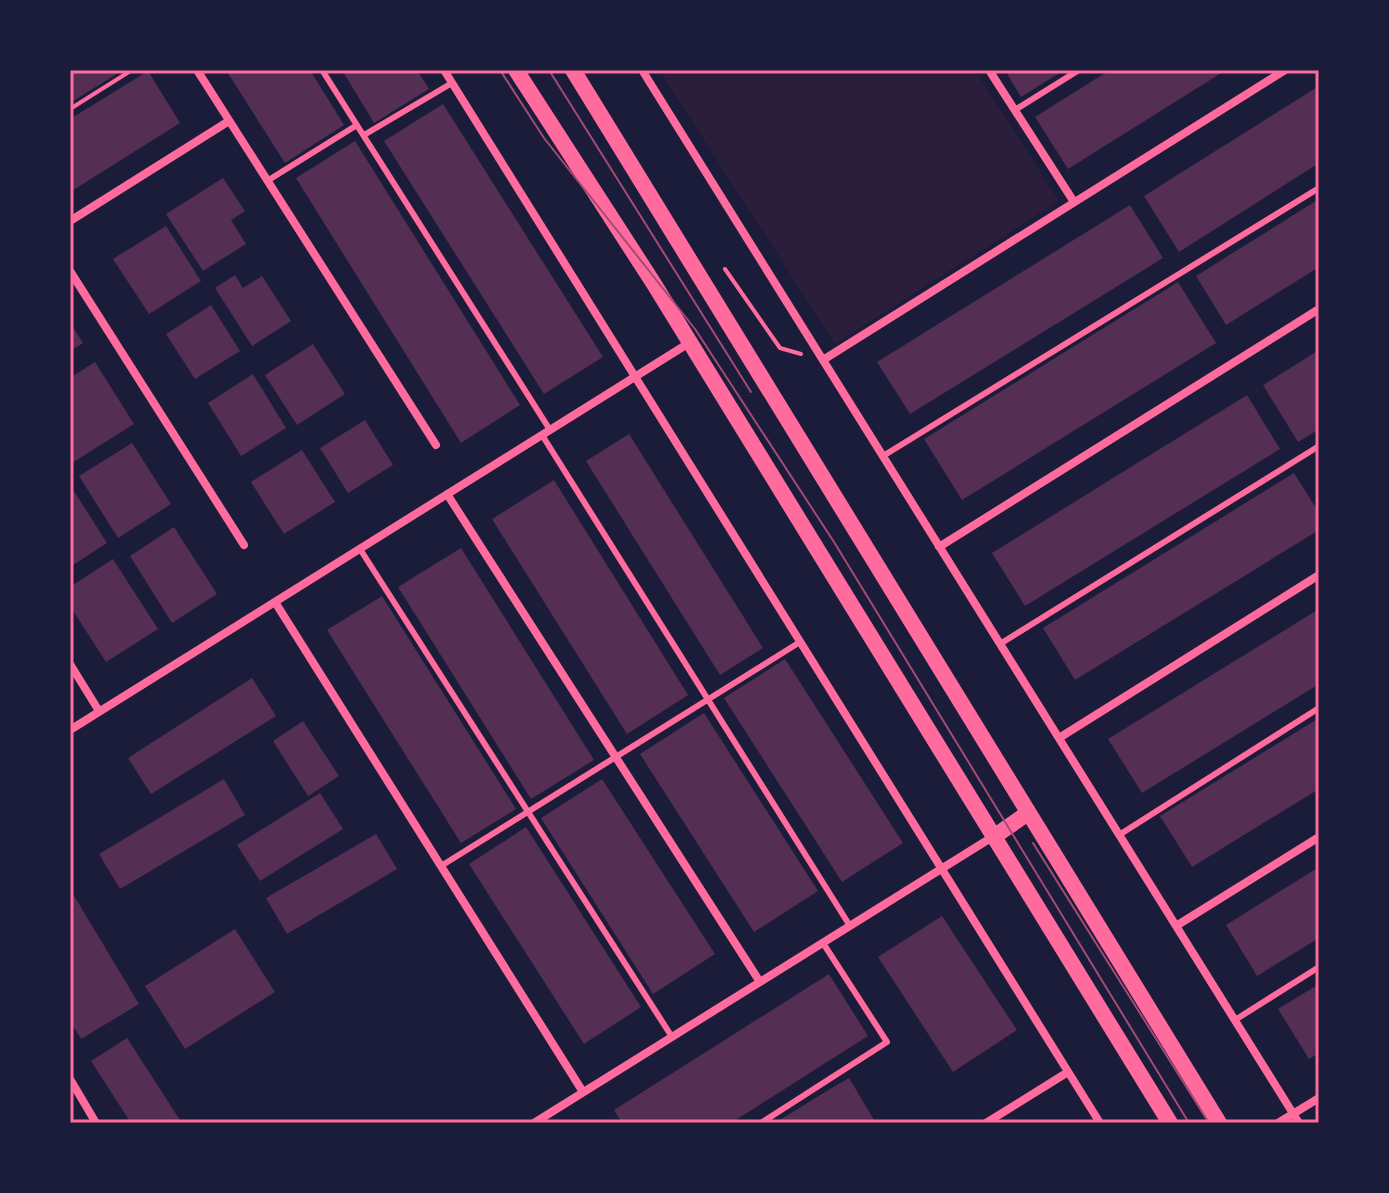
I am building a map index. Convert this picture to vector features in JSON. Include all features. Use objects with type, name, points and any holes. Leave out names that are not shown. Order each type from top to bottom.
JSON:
[{"type":"main road","points":[[516,70],[654,284],[1170,1123]]},
{"type":"main road","points":[[573,70],[1219,1123]]},
{"type":"main road","points":[[995,836],[1028,813]]},
{"type":"street","points":[[197,70],[436,445]]},
{"type":"street","points":[[444,70],[1100,1123]]},
{"type":"street","points":[[642,70],[1299,1123]]},
{"type":"street","points":[[989,70],[1074,202]]},
{"type":"street","points":[[823,360],[1285,70]]},
{"type":"street","points":[[70,221],[229,121]]},
{"type":"street","points":[[70,271],[244,545]]},
{"type":"street","points":[[939,547],[1319,309]]},
{"type":"street","points":[[70,730],[689,343]]},
{"type":"street","points":[[447,494],[760,982]]},
{"type":"street","points":[[1059,738],[1319,575]]},
{"type":"street","points":[[275,602],[583,1092]]},
{"type":"street","points":[[70,664],[99,711]]},
{"type":"street","points":[[534,1123],[995,836]]},
{"type":"street","points":[[1176,926],[1319,837]]},
{"type":"street","points":[[986,1123],[1068,1072]]},
{"type":"street","points":[[70,1079],[73,1091],[96,1123]]},
{"type":"street","points":[[1278,1123],[1319,1098]]},
{"type":"lane","points":[[322,70],[850,926]]},
{"type":"lane","points":[[1015,110],[1079,70]]},
{"type":"lane","points":[[364,135],[452,83]]},
{"type":"lane","points":[[267,181],[357,125]]},
{"type":"lane","points":[[883,456],[1319,188]]},
{"type":"lane","points":[[1000,644],[1319,446]]},
{"type":"lane","points":[[360,549],[672,1037]]},
{"type":"lane","points":[[441,866],[800,642]]},
{"type":"lane","points":[[1119,835],[1319,708]]},
{"type":"lane","points":[[761,1123],[887,1042],[823,943]]},
{"type":"lane","points":[[1235,1020],[1319,967]]},
{"type":"path","points":[[70,109],[132,70]]},
{"type":"path","points":[[725,269],[780,348],[823,360]]},
{"type":"shaded area","points":[[659,70],[975,70],[1059,201],[835,344]]},
{"type":"building","points":[[70,70],[123,70],[70,103]]},
{"type":"building","points":[[226,70],[310,70],[344,125],[285,163]]},
{"type":"building","points":[[342,70],[417,70],[429,89],[374,123]]},
{"type":"building","points":[[1005,70],[1064,70],[1021,97]]},
{"type":"building","points":[[1110,70],[1226,70],[1068,169],[1035,117]]},
{"type":"building","points":[[148,71],[180,123],[70,192],[70,119]]},
{"type":"building","points":[[1319,86],[1319,163],[1179,252],[1144,196]]},
{"type":"building","points":[[443,104],[603,357],[544,394],[384,141]]},
{"type":"building","points":[[355,141],[520,405],[461,443],[296,178]]},
{"type":"building","points":[[223,178],[245,211],[231,220],[246,244],[203,271],[166,214]]},
{"type":"building","points":[[1319,199],[1319,267],[1226,325],[1196,276]]},
{"type":"building","points":[[1130,205],[1163,258],[910,414],[877,362]]},
{"type":"building","points":[[166,226],[201,281],[149,314],[113,259]]},
{"type":"building","points":[[235,275],[243,288],[262,276],[291,321],[252,346],[215,288]]},
{"type":"building","points":[[1178,282],[1216,343],[962,500],[924,439]]},
{"type":"building","points":[[211,305],[240,351],[195,379],[166,334]]},
{"type":"building","points":[[70,322],[83,343],[70,351]]},
{"type":"building","points":[[313,344],[345,394],[297,425],[265,375]]},
{"type":"building","points":[[1319,350],[1319,429],[1298,442],[1263,385]]},
{"type":"building","points":[[95,362],[134,424],[72,463],[70,378]]},
{"type":"building","points":[[253,374],[286,428],[241,456],[208,403]]},
{"type":"building","points":[[1247,395],[1280,449],[1025,606],[992,553]]},
{"type":"building","points":[[365,420],[393,465],[348,493],[320,448]]},
{"type":"building","points":[[629,434],[763,648],[720,675],[586,461]]},
{"type":"building","points":[[132,443],[171,504],[118,538],[79,476]]},
{"type":"building","points":[[302,450],[335,502],[284,534],[251,482]]},
{"type":"building","points":[[1294,473],[1319,513],[1319,530],[1075,680],[1043,628]]},
{"type":"building","points":[[554,480],[688,695],[627,734],[492,519]]},
{"type":"building","points":[[70,485],[107,543],[70,567]]},
{"type":"building","points":[[174,527],[217,594],[172,623],[130,556]]},
{"type":"building","points":[[461,548],[594,760],[531,799],[398,587]]},
{"type":"building","points":[[113,559],[158,629],[106,662],[70,606],[70,587]]},
{"type":"building","points":[[382,596],[516,809],[461,843],[327,630]]},
{"type":"building","points":[[1319,609],[1319,684],[1142,793],[1108,739]]},
{"type":"building","points":[[785,659],[903,843],[842,882],[724,698]]},
{"type":"building","points":[[252,678],[276,716],[151,794],[128,758]]},
{"type":"building","points":[[704,713],[818,891],[754,932],[640,754]]},
{"type":"building","points":[[1319,718],[1319,789],[1192,867],[1160,816]]},
{"type":"building","points":[[303,721],[339,776],[308,796],[273,741]]},
{"type":"building","points":[[224,779],[245,815],[120,889],[99,854]]},
{"type":"building","points":[[602,779],[715,954],[653,994],[541,818]]},
{"type":"building","points":[[320,793],[343,829],[260,881],[237,845]]},
{"type":"building","points":[[526,827],[641,1007],[584,1044],[469,864]]},
{"type":"building","points":[[376,834],[397,869],[287,934],[266,898]]},
{"type":"building","points":[[1319,867],[1319,938],[1257,976],[1226,925]]},
{"type":"building","points":[[70,889],[139,1004],[81,1039],[70,1021]]},
{"type":"building","points":[[942,916],[1017,1030],[953,1072],[878,957]]},
{"type":"building","points":[[235,929],[275,992],[185,1049],[145,986]]},
{"type":"building","points":[[829,974],[868,1036],[731,1123],[622,1123],[614,1110]]},
{"type":"building","points":[[1319,984],[1319,1053],[1309,1059],[1278,1009]]},
{"type":"building","points":[[127,1038],[182,1123],[131,1123],[91,1061]]},
{"type":"building","points":[[849,1078],[876,1123],[775,1123],[830,1089]]},
{"type":"tram line","points":[[500,70],[544,138],[695,329],[834,542],[1189,1123]]},
{"type":"tram line","points":[[549,70],[751,392]]},
{"type":"tram line","points":[[1033,843],[1209,1123]]}]
